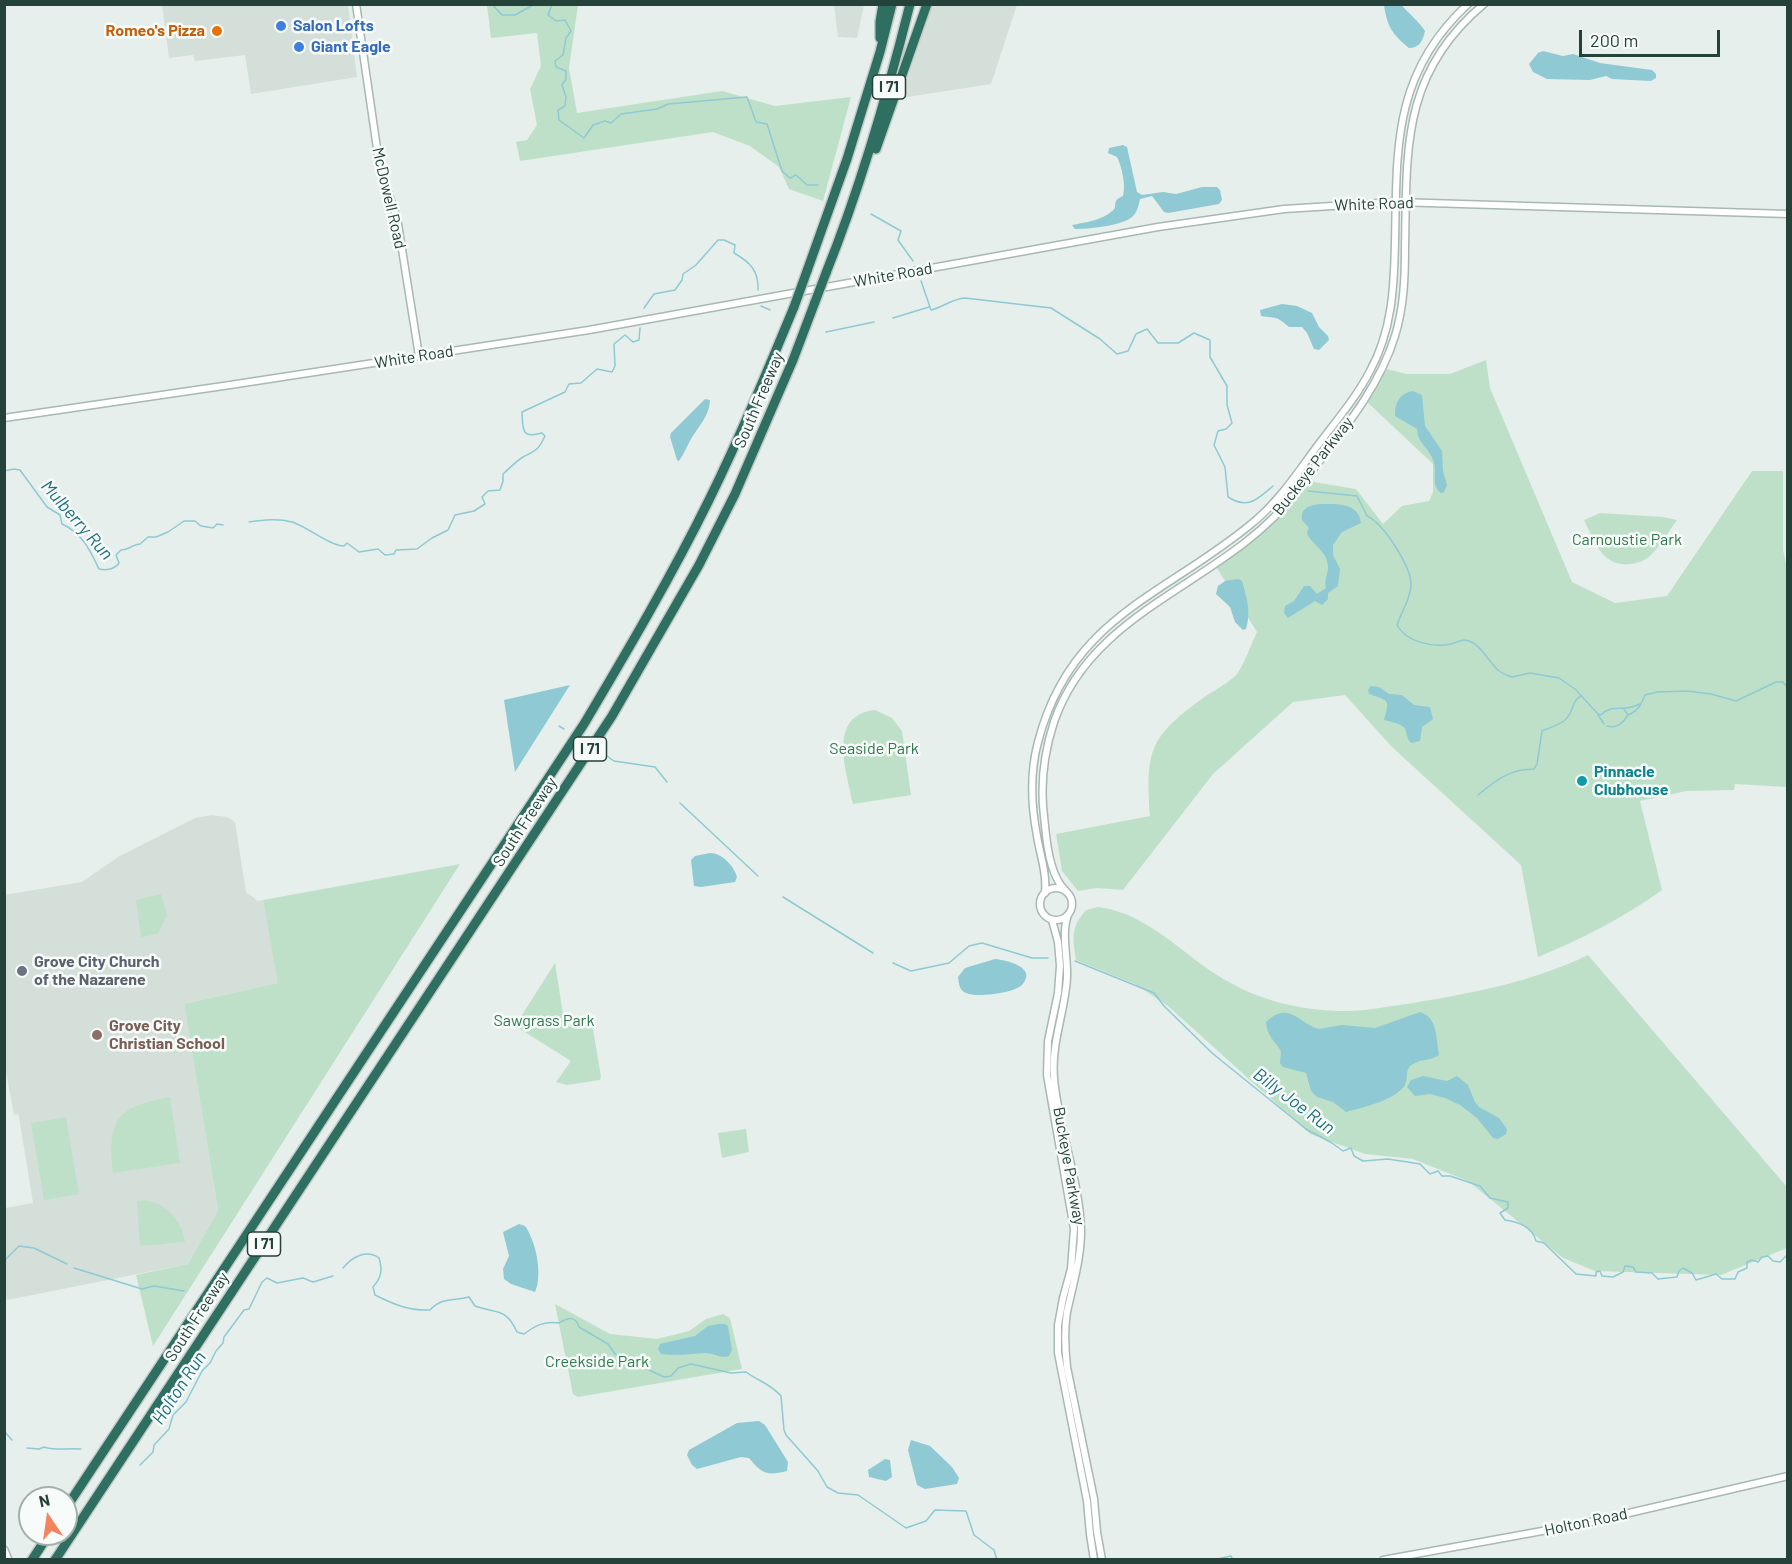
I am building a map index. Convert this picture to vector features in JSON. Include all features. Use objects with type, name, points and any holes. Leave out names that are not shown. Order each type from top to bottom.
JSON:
[{"type":"highway","points":[[880,52],[880,22],[883,4]]},
{"type":"highway","name":"South Freeway","points":[[78,1490],[584,724],[635,638],[708,502],[753,407],[794,307],[844,168],[880,52],[892,4]]},
{"type":"highway","name":"South Freeway","points":[[55,1560],[612,716],[688,583],[735,495],[793,360],[865,167],[886,100],[910,4]]},
{"type":"highway","name":"I 71","points":[[865,167],[874,157],[881,137],[913,41],[921,4]]},
{"type":"highway","points":[[913,41],[927,4]]},
{"type":"highway","points":[[32,1560],[41,1546]]},
{"type":"main road","points":[[4,1550],[8,1560]]},
{"type":"street","name":"McDowell Road","points":[[356,4],[380,169],[395,211],[419,356]]},
{"type":"street","name":"Buckeye Parkway","points":[[1045,893],[1047,881],[1035,824],[1032,779],[1041,732],[1058,688],[1076,660],[1107,626],[1237,536],[1264,514],[1285,490],[1362,386],[1383,342],[1392,310],[1395,280],[1398,140],[1410,89],[1436,41],[1468,4]]},
{"type":"street","name":"Buckeye Parkway","points":[[1066,891],[1058,882],[1052,865],[1043,815],[1042,784],[1045,756],[1051,733],[1066,693],[1083,666],[1114,633],[1242,544],[1271,521],[1292,497],[1371,390],[1385,364],[1401,312],[1409,134],[1416,106],[1424,83],[1448,42],[1484,4]]},
{"type":"street","name":"White Road","points":[[4,418],[589,330],[1158,226],[1284,209],[1406,202],[1788,214]]},
{"type":"street","points":[[1057,888],[1066,891],[1070,895],[1072,905],[1068,915],[1063,919],[1052,920],[1043,914],[1041,899],[1045,893],[1057,888]]},
{"type":"street","name":"Buckeye Parkway","points":[[1068,915],[1065,926],[1066,985],[1054,1049],[1054,1075],[1080,1215],[1081,1243],[1067,1313],[1066,1355],[1094,1499],[1096,1532],[1102,1560]]},
{"type":"street","name":"Buckeye Parkway","points":[[1052,920],[1058,942],[1060,975],[1048,1041],[1047,1075],[1074,1229],[1071,1269],[1058,1325],[1058,1353],[1087,1501],[1094,1560]]},
{"type":"street","name":"Holton Road","points":[[1383,1560],[1586,1523],[1788,1476]]},
{"type":"shaded area","points":[[162,5],[348,5],[357,77],[251,94],[245,55],[195,61],[193,55],[169,58]]},
{"type":"shaded area","points":[[834,5],[864,5],[857,38],[838,37]]},
{"type":"shaded area","points":[[932,5],[1017,5],[991,84],[901,98]]},
{"type":"shaded area","name":"Grove City Christian School","points":[[211,815],[227,817],[235,822],[246,892],[258,901],[263,900],[279,983],[184,1004],[218,1210],[188,1264],[7,1300],[4,1285],[5,1208],[33,1203],[19,1117],[18,1114],[14,1115],[5,1067],[4,895],[82,882],[118,857],[195,818]]},
{"type":"green space","points":[[487,5],[578,5],[569,68],[577,113],[722,91],[775,106],[851,97],[823,201],[789,189],[779,167],[750,146],[713,132],[520,161],[516,142],[527,140],[537,125],[530,89],[541,66],[537,33],[491,38]]},
{"type":"green space","points":[[1486,360],[1490,388],[1572,582],[1615,603],[1667,596],[1752,471],[1783,471],[1783,550],[1788,573],[1787,787],[1735,784],[1734,790],[1686,791],[1640,801],[1662,890],[1602,927],[1538,957],[1521,865],[1392,747],[1345,695],[1293,702],[1213,774],[1123,890],[1097,888],[1078,891],[1062,871],[1056,834],[1150,816],[1149,776],[1154,748],[1171,724],[1237,674],[1257,632],[1215,565],[1265,528],[1307,481],[1356,489],[1383,524],[1402,506],[1429,501],[1433,492],[1433,464],[1366,401],[1387,369],[1407,374],[1450,374]]},
{"type":"green space","name":"Carnoustie Park","points":[[1600,513],[1677,520],[1659,546],[1645,560],[1621,564],[1606,557],[1596,544],[1584,520]]},
{"type":"green space","name":"Seaside Park","points":[[875,710],[892,718],[902,731],[911,795],[853,804],[844,762],[845,734],[850,722],[860,714]]},
{"type":"green space","points":[[460,864],[153,1346],[136,1275],[188,1264],[218,1210],[184,1004],[278,983],[263,900]]},
{"type":"green space","points":[[161,894],[167,915],[158,934],[141,937],[136,900]]},
{"type":"green space","points":[[1098,907],[1116,911],[1150,927],[1211,971],[1240,988],[1282,1003],[1325,1010],[1367,1010],[1480,991],[1545,972],[1588,955],[1787,1187],[1787,1248],[1721,1275],[1595,1271],[1563,1258],[1468,1181],[1413,1159],[1365,1154],[1310,1134],[1168,1006],[1135,984],[1076,960],[1074,934],[1077,922],[1086,910]]},
{"type":"green space","name":"Sawgrass Park","points":[[555,963],[565,1027],[592,1023],[600,1080],[567,1085],[556,1082],[571,1061],[515,1026]]},
{"type":"green space","points":[[170,1097],[180,1163],[113,1173],[112,1139],[114,1127],[119,1118],[138,1105]]},
{"type":"green space","points":[[66,1117],[79,1194],[44,1200],[31,1123]]},
{"type":"green space","points":[[746,1129],[749,1152],[722,1158],[718,1133]]},
{"type":"green space","points":[[145,1200],[160,1205],[172,1214],[180,1226],[185,1242],[140,1246],[137,1201]]},
{"type":"green space","name":"Creekside Park","points":[[555,1304],[610,1334],[657,1339],[689,1331],[706,1319],[723,1314],[730,1318],[742,1369],[578,1397],[573,1394]]},
{"type":"water","points":[[1384,5],[1401,5],[1420,25],[1425,31],[1418,45],[1409,48],[1394,34]]},
{"type":"water","points":[[1543,51],[1563,56],[1573,54],[1600,63],[1652,70],[1656,78],[1651,81],[1612,79],[1606,76],[1590,80],[1547,79],[1533,72],[1529,64],[1538,53]]},
{"type":"water","points":[[1123,145],[1127,147],[1137,192],[1142,195],[1163,192],[1176,194],[1202,187],[1217,187],[1222,200],[1219,204],[1168,213],[1164,212],[1152,196],[1140,199],[1136,213],[1122,222],[1075,229],[1072,225],[1095,220],[1111,212],[1115,208],[1116,200],[1123,196],[1124,181],[1117,157],[1108,153],[1109,148]]},
{"type":"water","points":[[1282,304],[1297,306],[1312,313],[1329,340],[1319,350],[1314,349],[1302,327],[1289,327],[1278,319],[1261,316],[1260,310]]},
{"type":"water","points":[[1413,391],[1422,395],[1425,426],[1442,451],[1443,471],[1447,485],[1441,493],[1435,482],[1433,460],[1419,438],[1417,429],[1395,416],[1399,399]]},
{"type":"water","points":[[705,399],[710,400],[708,411],[679,461],[670,437],[671,433]]},
{"type":"water","points":[[1319,504],[1339,504],[1351,508],[1356,511],[1361,523],[1342,532],[1333,545],[1333,555],[1340,569],[1338,586],[1328,593],[1328,599],[1322,605],[1315,601],[1288,618],[1284,613],[1285,606],[1294,601],[1304,586],[1310,586],[1317,594],[1326,588],[1328,564],[1321,551],[1308,536],[1309,528],[1302,520],[1306,508]]},
{"type":"water","points":[[1238,579],[1242,581],[1248,605],[1246,629],[1243,630],[1235,622],[1230,607],[1216,594],[1218,586],[1225,581]]},
{"type":"water","points":[[570,685],[515,772],[504,700]]},
{"type":"water","points":[[1371,686],[1379,687],[1389,694],[1402,695],[1414,705],[1430,707],[1433,719],[1422,727],[1420,741],[1411,743],[1405,728],[1384,720],[1387,704],[1381,698],[1369,694],[1368,690]]},
{"type":"water","points":[[710,853],[719,855],[730,865],[737,877],[735,882],[694,886],[691,860],[695,856]]},
{"type":"water","points":[[995,959],[1013,963],[1023,969],[1026,979],[1022,985],[1004,992],[986,995],[966,993],[962,990],[958,977],[965,968]]},
{"type":"water","points":[[1420,1012],[1426,1015],[1433,1024],[1439,1055],[1410,1066],[1405,1085],[1394,1095],[1378,1103],[1346,1112],[1333,1102],[1317,1097],[1311,1091],[1306,1073],[1283,1067],[1280,1063],[1281,1051],[1269,1034],[1266,1022],[1281,1013],[1287,1013],[1319,1029],[1342,1025],[1375,1028]]},
{"type":"water","points":[[1423,1076],[1447,1081],[1457,1076],[1468,1085],[1479,1107],[1499,1118],[1507,1129],[1506,1134],[1498,1139],[1493,1138],[1477,1118],[1460,1105],[1445,1098],[1430,1094],[1415,1096],[1407,1087],[1411,1080]]},
{"type":"water","points":[[519,1224],[525,1226],[529,1232],[535,1249],[538,1277],[535,1292],[511,1284],[504,1279],[503,1269],[509,1256],[503,1232]]},
{"type":"water","points":[[718,1324],[728,1326],[732,1350],[729,1356],[705,1353],[667,1355],[661,1354],[658,1349],[660,1344],[695,1336],[708,1326]]},
{"type":"water","points":[[759,1421],[765,1425],[788,1462],[787,1471],[765,1472],[749,1458],[741,1457],[697,1469],[692,1465],[687,1455],[689,1450],[737,1423]]},
{"type":"water","points":[[911,1440],[930,1446],[952,1467],[959,1478],[957,1484],[925,1489],[917,1485],[908,1450]]},
{"type":"water","points":[[885,1459],[890,1460],[892,1477],[886,1481],[869,1477],[868,1470]]},
{"type":"waterway","points":[[492,4],[502,15],[515,15],[535,4]]},
{"type":"waterway","points":[[552,4],[548,15],[556,21],[565,20],[571,31],[566,38],[563,55],[555,61],[556,67],[566,71],[566,79],[562,85],[566,97],[565,106],[558,110],[559,120],[584,138],[593,125],[605,121],[611,123],[621,114],[657,109],[668,104],[747,97],[756,122],[767,124],[782,171],[790,178],[796,175],[807,185],[818,185]]},
{"type":"waterway","points":[[871,214],[901,231],[898,240],[913,261]]},
{"type":"waterway","name":"Mulberry Run","points":[[644,308],[654,294],[675,290],[683,274],[696,265],[718,240],[735,245],[734,253],[745,260],[755,272],[758,290]]},
{"type":"waterway","points":[[921,281],[931,310],[965,298],[1051,308],[1100,339],[1117,354],[1128,351],[1136,334],[1147,329],[1158,343],[1178,343],[1194,333],[1210,340],[1210,357],[1227,386],[1227,405],[1232,423],[1226,429],[1218,431],[1214,445],[1225,467],[1228,497],[1247,503],[1257,499],[1273,486]]},
{"type":"waterway","name":"Mulberry Run","points":[[761,306],[770,310]]},
{"type":"waterway","name":"Mulberry Run","points":[[893,318],[929,307]]},
{"type":"waterway","name":"Mulberry Run","points":[[826,332],[874,322]]},
{"type":"waterway","name":"Mulberry Run","points":[[249,522],[265,520],[292,522],[332,543],[344,546],[347,543],[359,552],[378,549],[385,555],[394,554],[396,550],[417,549],[448,530],[455,515],[474,511],[485,504],[482,497],[488,491],[500,490],[503,474],[538,447],[545,436],[542,433],[530,435],[524,432],[522,412],[565,392],[569,384],[581,383],[597,369],[612,372],[615,366],[614,344],[625,335],[633,342],[639,340],[640,328]]},
{"type":"waterway","name":"Mulberry Run","points":[[4,471],[20,470],[47,507],[60,515],[62,524],[75,532],[85,543],[99,569],[107,570],[115,567],[119,563],[116,555],[121,550],[140,544],[148,537],[156,537],[168,532],[184,521],[195,521],[201,526],[213,528],[217,524],[223,525]]},
{"type":"waterway","points":[[1308,491],[1357,496],[1367,516],[1374,520],[1388,536],[1402,557],[1411,586],[1409,597],[1397,625],[1413,640],[1436,645],[1451,644],[1462,640],[1470,641],[1502,673],[1512,677],[1530,673],[1559,678],[1575,689],[1601,715],[1609,709],[1629,708],[1640,704]]},
{"type":"waterway","points":[[1624,709],[1628,715],[1634,712],[1645,695],[1657,692],[1687,691],[1711,694],[1736,701],[1776,682],[1783,682],[1788,688]]},
{"type":"waterway","points":[[1478,795],[1504,776],[1534,769],[1537,764],[1542,731],[1565,720],[1581,696]]},
{"type":"waterway","points":[[1598,715],[1604,724]]},
{"type":"waterway","points":[[1607,726],[1619,725],[1628,715]]},
{"type":"waterway","name":"Billy Joe Run","points":[[559,726],[564,729]]},
{"type":"waterway","name":"Billy Joe Run","points":[[604,754],[614,761],[655,767],[667,782]]},
{"type":"waterway","name":"Billy Joe Run","points":[[680,803],[758,876]]},
{"type":"waterway","name":"Billy Joe Run","points":[[783,897],[873,953]]},
{"type":"waterway","name":"Billy Joe Run","points":[[893,963],[911,971],[949,963],[969,946],[982,943],[1032,958],[1048,958]]},
{"type":"waterway","name":"Billy Joe Run","points":[[1075,961],[1154,993],[1164,1006],[1212,1053],[1306,1129],[1343,1151],[1351,1148],[1354,1156],[1363,1161],[1388,1159],[1420,1164],[1430,1174],[1438,1171],[1442,1176],[1450,1176],[1480,1186],[1490,1198],[1508,1202],[1508,1208],[1500,1213],[1505,1220],[1528,1228],[1536,1241],[1544,1243],[1576,1274],[1596,1276],[1596,1272],[1600,1271],[1602,1276],[1613,1277],[1623,1272],[1625,1266],[1633,1267],[1636,1272],[1652,1273],[1658,1279],[1677,1277],[1683,1268],[1692,1273],[1696,1280],[1716,1274],[1722,1279],[1735,1279],[1738,1272],[1747,1268],[1747,1262],[1752,1260],[1758,1262],[1762,1257],[1768,1256],[1773,1261],[1780,1262],[1788,1254]]},
{"type":"waterway","points":[[4,1261],[19,1246],[34,1248],[67,1264]]},
{"type":"waterway","points":[[343,1268],[364,1254],[374,1255],[379,1258],[381,1266],[378,1280],[373,1287],[375,1295],[401,1306],[422,1310],[430,1310],[443,1301],[469,1297],[475,1306],[504,1315],[517,1332],[524,1334],[541,1324],[573,1319],[579,1327],[608,1344],[615,1354],[664,1377],[671,1376],[678,1368],[691,1364],[731,1373],[746,1372],[773,1388],[781,1396],[786,1435],[818,1471],[827,1487],[838,1493],[858,1495],[906,1528],[926,1521],[935,1510],[966,1511],[974,1535],[994,1550],[997,1560]]},
{"type":"waterway","points":[[74,1268],[142,1289],[154,1286],[184,1291]]},
{"type":"waterway","name":"Holton Run","points":[[140,1465],[153,1452],[154,1445],[169,1429],[173,1415],[186,1402],[202,1371],[223,1343],[224,1337],[244,1310],[249,1309],[262,1282],[267,1278],[277,1283],[303,1278],[313,1282],[333,1276]]},
{"type":"waterway","name":"Holton Run","points":[[4,1431],[12,1440]]},
{"type":"waterway","name":"Holton Run","points":[[27,1448],[81,1449]]},
{"type":"waterway","points":[[1213,1560],[1231,1556],[1233,1560]]},
{"type":"place","name":"Salon Lofts","points":[[281,26]]},
{"type":"place","name":"Romeo's Pizza","points":[[217,31]]},
{"type":"place","name":"Giant Eagle","points":[[299,47]]},
{"type":"place","name":"Pinnacle Clubhouse","points":[[1582,781]]},
{"type":"place","name":"Grove City Church of the Nazarene","points":[[22,971]]},
{"type":"place","name":"Grove City Christian School","points":[[97,1035]]}]
